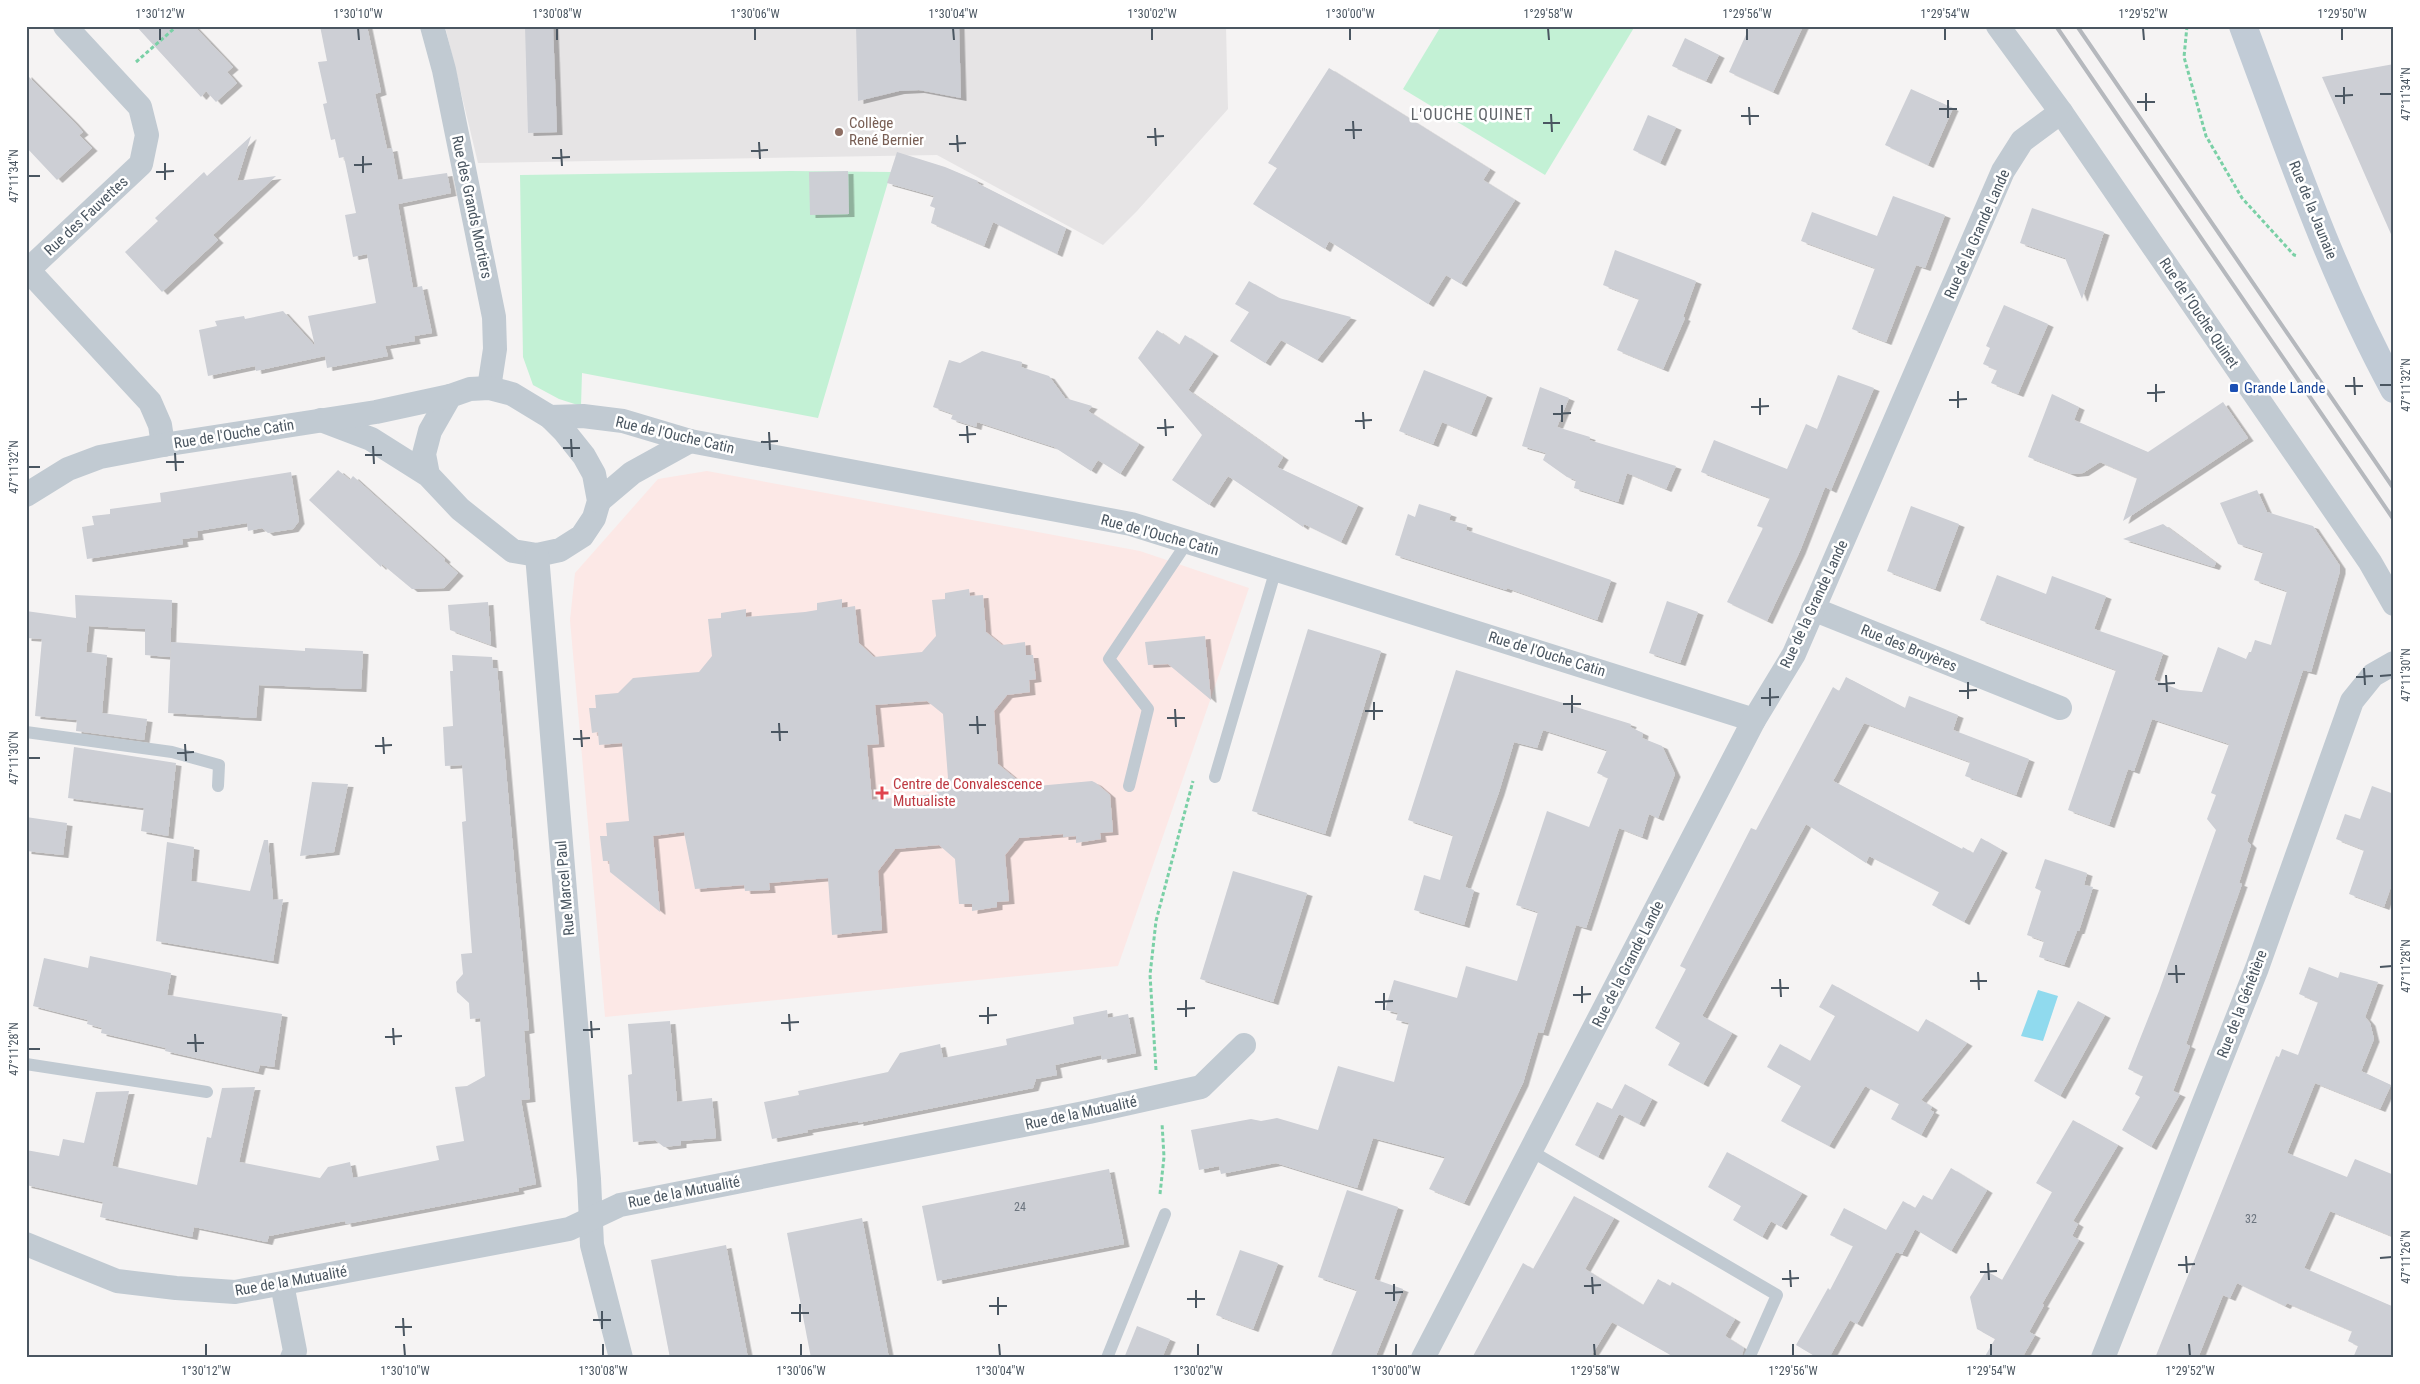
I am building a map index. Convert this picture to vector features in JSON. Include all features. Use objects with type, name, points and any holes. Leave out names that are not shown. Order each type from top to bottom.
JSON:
[{"type":"street","name":"Rue des Fauvettes","points":[[65,26],[140,107],[148,135],[141,164],[27,271],[150,402],[160,425],[163,445]]},
{"type":"street","name":"Rue des Grands Mortiers","points":[[432,26],[444,70],[494,317],[495,349],[489,388]]},
{"type":"street","name":"Rue de l'Ouche Quinet","points":[[1998,26],[2060,112],[2370,562],[2394,604]]},
{"type":"street","name":"Rue de la Jaunaie","points":[[2243,26],[2316,223],[2364,332],[2394,389]]},
{"type":"street","name":"Rue de la Grande Lande","points":[[1422,1358],[1754,720],[1794,654],[2003,172],[2022,142],[2060,112]]},
{"type":"street","points":[[321,420],[370,439],[428,475],[460,509],[492,537],[513,551],[537,555],[560,550],[582,536],[594,518],[599,501],[594,474],[584,456],[550,416],[512,394],[489,388],[470,390],[450,396],[430,431],[424,454],[428,475]]},
{"type":"street","name":"Rue de l'Ouche Catin","points":[[26,494],[68,469],[100,457],[163,445],[376,412],[450,396]]},
{"type":"street","name":"Rue de l'Ouche Catin","points":[[550,416],[583,416],[623,421],[690,441],[1131,524],[1754,720]]},
{"type":"street","points":[[599,501],[632,473],[690,441]]},
{"type":"street","name":"Rue Marcel Paul","points":[[537,555],[590,1179],[592,1245],[621,1358]]},
{"type":"street","name":"Rue des Bruyères","points":[[1813,609],[2060,708]]},
{"type":"street","name":"Rue de la Génêtière","points":[[2103,1358],[2257,968],[2352,701],[2373,675],[2394,663]]},
{"type":"street","name":"Rue de la Mutualité","points":[[26,1244],[117,1281],[235,1292],[569,1229],[620,1205],[1201,1087],[1244,1045]]},
{"type":"street","points":[[282,1284],[295,1351],[292,1358]]},
{"type":"lane","points":[[1129,786],[1148,709],[1109,659],[1188,541]]},
{"type":"lane","points":[[1215,777],[1276,569]]},
{"type":"lane","points":[[26,732],[172,752],[219,765],[218,786]]},
{"type":"lane","points":[[26,1064],[207,1092]]},
{"type":"lane","points":[[1531,1151],[1777,1295],[1750,1358]]},
{"type":"lane","points":[[1107,1358],[1165,1214]]},
{"type":"path","points":[[115,80],[177,26]]},
{"type":"path","points":[[2187,26],[2184,57],[2206,136],[2242,198],[2294,255],[2337,269]]},
{"type":"path","points":[[1165,1214],[1160,1193],[1164,1157],[1150,975],[1156,921],[1194,779],[1215,777]]},
{"type":"shaded area","name":"Collège René Bernier","points":[[445,26],[1226,26],[1228,109],[1137,211],[1103,245],[937,155],[478,163]]},
{"type":"shaded area","name":"Centre de Convalescence Mutualiste","points":[[707,471],[1140,551],[1249,588],[1118,966],[605,1017],[570,620],[575,573],[658,479]]},
{"type":"green space","points":[[1441,26],[1635,26],[1545,175],[1403,89]]},
{"type":"green space","points":[[790,171],[891,172],[818,418],[582,373],[581,406],[559,399],[533,385],[523,357],[520,175]]},
{"type":"water","points":[[2038,990],[2058,996],[2043,1041],[2021,1036]]},
{"type":"building","points":[[136,26],[194,26],[233,67],[227,72],[237,83],[216,102],[206,91],[201,97]]},
{"type":"building","points":[[320,26],[367,26],[381,92],[375,94],[387,149],[392,148],[398,180],[447,173],[451,193],[398,204],[413,288],[422,286],[432,333],[414,336],[415,341],[385,346],[388,356],[327,368],[325,356],[256,371],[255,366],[208,376],[199,330],[217,326],[215,321],[244,316],[245,319],[283,311],[315,346],[308,316],[376,303],[367,254],[353,257],[345,215],[356,213],[344,157],[339,158],[335,139],[331,140],[323,104],[327,103],[318,62],[327,61]]},
{"type":"building","points":[[525,26],[553,26],[557,132],[528,133]]},
{"type":"building","points":[[856,26],[959,26],[961,98],[919,90],[899,91],[858,101]]},
{"type":"building","points":[[1750,26],[1803,26],[1773,92],[1729,72]]},
{"type":"building","points":[[1685,38],[1719,55],[1706,81],[1672,66]]},
{"type":"building","points":[[2394,64],[2394,241],[2322,77]]},
{"type":"building","points":[[1329,68],[1490,169],[1483,180],[1515,200],[1461,284],[1446,275],[1428,304],[1329,241],[1325,249],[1253,204],[1277,168],[1268,163]]},
{"type":"building","points":[[26,74],[83,132],[79,135],[92,148],[57,180],[26,147]]},
{"type":"building","points":[[1911,89],[1953,108],[1928,165],[1885,145]]},
{"type":"building","points":[[1648,115],[1676,127],[1660,163],[1633,150]]},
{"type":"building","points":[[251,136],[237,181],[276,176],[213,235],[218,240],[162,292],[125,252],[158,221],[155,218],[204,172],[207,176]]},
{"type":"building","points":[[897,152],[945,167],[978,181],[977,183],[1066,228],[1057,254],[993,222],[984,246],[931,223],[935,208],[930,206],[934,196],[887,183]]},
{"type":"building","points":[[848,171],[849,214],[810,215],[809,172]]},
{"type":"building","points":[[1893,196],[1945,215],[1925,268],[1916,265],[1886,342],[1852,329],[1875,268],[1801,241],[1812,212],[1877,236]]},
{"type":"building","points":[[2032,208],[2104,232],[2082,299],[2065,258],[2020,243]]},
{"type":"building","points":[[1615,250],[1696,281],[1683,317],[1685,318],[1663,369],[1617,350],[1639,299],[1603,285]]},
{"type":"building","points":[[1249,281],[1279,298],[1351,317],[1317,360],[1281,340],[1265,363],[1230,341],[1249,312],[1235,304]]},
{"type":"building","points":[[2004,305],[2048,324],[2018,394],[1991,383],[1997,370],[1983,364],[1990,348],[1986,346]]},
{"type":"building","points":[[1157,330],[1179,345],[1185,335],[1213,353],[1188,390],[1283,457],[1277,467],[1358,505],[1341,542],[1304,524],[1303,527],[1228,476],[1209,505],[1172,480],[1202,435],[1138,358]]},
{"type":"building","points":[[982,351],[1022,362],[1021,367],[1049,376],[1065,398],[1092,406],[1088,411],[1139,444],[1120,474],[1098,460],[1091,471],[1054,447],[977,422],[976,427],[951,419],[953,414],[933,407],[949,360],[960,363]]},
{"type":"building","points":[[1424,370],[1487,395],[1471,434],[1442,422],[1433,444],[1399,431]]},
{"type":"building","points":[[1838,375],[1874,388],[1831,490],[1825,487],[1800,551],[1767,621],[1727,602],[1763,528],[1757,526],[1770,498],[1701,472],[1714,440],[1787,469],[1806,424],[1817,429]]},
{"type":"building","points":[[1540,387],[1569,398],[1557,427],[1590,437],[1589,440],[1676,466],[1666,489],[1627,473],[1618,502],[1574,488],[1576,480],[1567,477],[1543,460],[1546,453],[1522,446]]},
{"type":"building","points":[[2052,394],[2079,407],[2074,420],[2148,452],[2223,402],[2248,438],[2123,521],[2137,478],[2100,462],[2083,473],[2072,474],[2028,457]]},
{"type":"building","points":[[338,470],[350,480],[353,476],[458,573],[444,588],[412,589],[382,564],[381,567],[309,500]]},
{"type":"building","points":[[291,472],[299,521],[293,529],[268,533],[262,528],[248,531],[247,523],[197,531],[198,537],[182,539],[183,544],[87,559],[82,527],[94,525],[92,516],[110,514],[110,509],[161,502],[160,493]]},
{"type":"building","points":[[2257,490],[2267,512],[2313,526],[2340,566],[2340,571],[2311,672],[2303,670],[2247,841],[2251,845],[2239,883],[2242,884],[2186,1044],[2190,1046],[2173,1091],[2180,1094],[2151,1147],[2122,1130],[2140,1097],[2135,1094],[2143,1076],[2128,1069],[2159,991],[2216,830],[2207,819],[2216,795],[2211,793],[2229,744],[2152,719],[2134,771],[2128,769],[2109,825],[2068,810],[2116,670],[1980,620],[1997,575],[2046,594],[2052,576],[2106,596],[2094,629],[2163,653],[2154,680],[2180,690],[2202,692],[2218,647],[2246,659],[2249,652],[2251,652],[2255,640],[2271,645],[2287,591],[2254,580],[2263,552],[2238,544],[2220,503]]},
{"type":"building","points":[[1419,504],[1451,514],[1449,520],[1467,525],[1466,530],[1611,580],[1597,620],[1507,588],[1506,590],[1395,555],[1408,514],[1415,517]]},
{"type":"building","points":[[1911,506],[1959,524],[1935,589],[1887,571]]},
{"type":"building","points":[[2163,524],[2216,563],[2214,567],[2123,539]]},
{"type":"building","points":[[969,589],[970,596],[983,595],[986,632],[1002,645],[1025,642],[1026,655],[1033,655],[1036,679],[1029,680],[1030,692],[1007,695],[994,711],[998,764],[1026,787],[1092,781],[1096,783],[1110,795],[1113,832],[1100,833],[1101,839],[1076,843],[1076,836],[1063,837],[1063,834],[1019,838],[1005,855],[1009,901],[997,902],[997,907],[972,911],[972,904],[959,904],[955,859],[939,845],[895,849],[878,871],[882,930],[832,935],[828,878],[769,883],[770,890],[745,891],[744,885],[695,889],[684,832],[653,836],[660,912],[610,872],[609,861],[603,861],[600,836],[607,836],[606,823],[629,821],[622,743],[599,745],[598,732],[592,733],[589,708],[596,708],[595,695],[618,693],[633,678],[699,672],[712,656],[708,619],[721,618],[721,613],[746,609],[746,617],[805,612],[817,610],[817,603],[842,599],[842,608],[855,606],[859,643],[874,657],[922,652],[936,636],[932,600],[945,599],[945,593]],"holes":[[[927,701],[943,714],[948,778],[935,794],[872,800],[867,745],[879,744],[875,705]]]},
{"type":"building","points":[[75,595],[172,600],[170,657],[145,655],[145,629],[89,626],[86,652],[107,655],[102,713],[147,719],[144,740],[76,731],[77,720],[35,716],[42,639],[26,638],[26,611],[76,618]]},
{"type":"building","points":[[1667,601],[1698,612],[1680,663],[1649,653]]},
{"type":"building","points":[[488,602],[491,645],[450,630],[448,605]]},
{"type":"building","points":[[1308,629],[1381,651],[1325,834],[1252,811]]},
{"type":"building","points":[[1205,636],[1211,700],[1168,664],[1148,665],[1145,642]]},
{"type":"building","points":[[171,642],[305,651],[305,648],[363,651],[361,689],[259,685],[256,718],[168,713]]},
{"type":"building","points":[[452,655],[492,657],[493,668],[497,668],[529,1030],[524,1031],[530,1099],[521,1100],[536,1184],[518,1188],[519,1191],[346,1224],[345,1221],[269,1236],[267,1242],[194,1227],[192,1237],[100,1217],[103,1202],[26,1185],[26,1150],[59,1156],[63,1139],[84,1143],[96,1092],[129,1091],[112,1166],[197,1185],[207,1137],[211,1138],[222,1088],[255,1087],[239,1162],[320,1178],[328,1167],[350,1162],[353,1178],[439,1160],[436,1146],[464,1141],[455,1087],[467,1086],[485,1076],[480,1018],[470,1019],[469,1003],[457,992],[456,982],[463,974],[461,954],[472,953],[462,822],[466,821],[462,765],[445,766],[443,727],[453,726],[450,671],[453,671]]},
{"type":"building","points":[[1456,670],[1631,724],[1630,727],[1643,733],[1642,738],[1662,746],[1675,774],[1658,818],[1649,814],[1642,837],[1619,828],[1586,928],[1576,925],[1543,1033],[1538,1032],[1523,1083],[1464,1203],[1429,1189],[1445,1157],[1373,1138],[1357,1188],[1276,1163],[1221,1174],[1219,1166],[1199,1170],[1191,1130],[1251,1119],[1261,1121],[1277,1118],[1318,1130],[1338,1066],[1394,1082],[1409,1023],[1396,1020],[1398,1013],[1385,1010],[1394,980],[1457,998],[1466,966],[1517,981],[1538,912],[1516,905],[1547,811],[1589,827],[1608,778],[1597,773],[1607,750],[1543,730],[1537,748],[1514,742],[1499,792],[1465,887],[1474,890],[1464,925],[1414,910],[1424,875],[1440,880],[1453,835],[1408,820]]},
{"type":"building","points":[[1846,677],[1905,708],[1909,696],[1958,715],[1953,730],[2029,759],[2016,795],[1965,776],[1970,762],[1864,723],[1833,781],[1962,849],[1963,847],[1973,853],[1981,838],[2002,850],[1964,922],[1932,905],[1939,892],[1869,856],[1866,863],[1806,824],[1702,1016],[1732,1033],[1703,1084],[1668,1065],[1680,1043],[1655,1028],[1686,969],[1680,966],[1751,828],[1756,830],[1833,687],[1839,691]]},
{"type":"building","points":[[74,747],[176,763],[168,836],[141,831],[144,808],[68,798]]},
{"type":"building","points":[[312,782],[348,784],[334,852],[300,856]]},
{"type":"building","points":[[2372,786],[2394,794],[2394,878],[2384,907],[2349,894],[2364,850],[2336,839],[2345,814],[2360,819]]},
{"type":"building","points":[[26,817],[67,823],[63,855],[26,851]]},
{"type":"building","points":[[264,840],[268,840],[273,900],[283,899],[273,961],[156,941],[167,842],[194,847],[191,881],[250,891]]},
{"type":"building","points":[[2045,859],[2087,873],[2084,885],[2093,887],[2079,931],[2077,931],[2064,965],[2039,957],[2044,941],[2027,935],[2041,891],[2035,888]]},
{"type":"building","points":[[1233,871],[1307,893],[1273,1002],[1200,979]]},
{"type":"building","points":[[90,956],[171,973],[167,995],[282,1014],[274,1067],[260,1065],[258,1072],[165,1051],[166,1048],[101,1033],[102,1028],[87,1024],[88,1020],[33,1006],[44,958],[88,968]]},
{"type":"building","points":[[2309,967],[2338,978],[2340,972],[2378,982],[2365,1017],[2370,1023],[2374,1039],[2361,1071],[2391,1085],[2380,1109],[2315,1083],[2287,1153],[2347,1177],[2355,1159],[2394,1175],[2394,1237],[2330,1211],[2304,1268],[2394,1307],[2394,1358],[2353,1358],[2358,1346],[2348,1341],[2352,1331],[2287,1303],[2285,1306],[2237,1283],[2230,1298],[2223,1295],[2198,1358],[2155,1358],[2276,1056],[2279,1057],[2282,1049],[2298,1055],[2318,1002],[2299,994]]},
{"type":"building","points":[[1832,984],[1918,1032],[1926,1019],[1967,1043],[1921,1100],[1932,1107],[1930,1110],[1934,1112],[1921,1135],[1891,1119],[1899,1104],[1865,1086],[1829,1146],[1781,1121],[1801,1086],[1767,1067],[1780,1044],[1810,1061],[1835,1016],[1819,1007]]},
{"type":"building","points":[[2078,1001],[2105,1015],[2060,1096],[2034,1081]]},
{"type":"building","points":[[1107,1010],[1108,1018],[1128,1014],[1136,1053],[1102,1060],[1101,1055],[1055,1065],[1057,1075],[1036,1079],[1033,1088],[858,1123],[858,1121],[807,1130],[808,1132],[772,1139],[764,1102],[799,1095],[798,1091],[888,1072],[900,1053],[940,1044],[943,1058],[1007,1045],[1006,1039],[1074,1024],[1073,1017]]},
{"type":"building","points":[[670,1021],[677,1102],[712,1098],[716,1138],[681,1141],[681,1145],[664,1147],[655,1140],[633,1142],[628,1075],[632,1074],[628,1024]]},
{"type":"building","points":[[1625,1084],[1652,1099],[1639,1124],[1619,1114],[1598,1157],[1575,1145],[1597,1102],[1612,1109]]},
{"type":"building","points":[[2073,1120],[2118,1145],[2073,1221],[2078,1224],[2072,1236],[2079,1240],[2042,1304],[2044,1305],[2029,1332],[2035,1335],[2022,1358],[1984,1358],[1995,1339],[1977,1329],[1970,1297],[1986,1271],[2002,1280],[2052,1192],[2036,1183]]},
{"type":"building","points":[[1727,1152],[1802,1193],[1781,1227],[1771,1221],[1762,1237],[1733,1220],[1741,1206],[1708,1187]]},
{"type":"building","points":[[1951,1168],[1987,1190],[1951,1251],[1915,1229],[1902,1254],[1896,1252],[1857,1324],[1850,1320],[1829,1358],[1818,1358],[1796,1345],[1828,1288],[1830,1290],[1853,1246],[1830,1235],[1844,1208],[1886,1230],[1903,1201],[1915,1208],[1923,1195],[1932,1200]]},
{"type":"building","points":[[1109,1169],[1124,1244],[937,1281],[922,1206]]},
{"type":"building","points":[[1347,1190],[1398,1207],[1374,1279],[1403,1289],[1375,1358],[1330,1358],[1357,1290],[1318,1277]]},
{"type":"building","points":[[1574,1196],[1614,1218],[1585,1269],[1643,1305],[1658,1279],[1670,1286],[1672,1282],[1735,1319],[1725,1336],[1744,1348],[1741,1358],[1676,1358],[1612,1322],[1590,1358],[1472,1358],[1523,1263],[1533,1269]]},
{"type":"building","points":[[862,1218],[889,1358],[811,1358],[787,1233]]},
{"type":"building","points":[[726,1245],[748,1358],[670,1358],[651,1260]]},
{"type":"building","points":[[1240,1250],[1278,1263],[1253,1329],[1216,1315]]},
{"type":"building","points":[[1137,1326],[1170,1339],[1162,1358],[1124,1358]]},
{"type":"railway","points":[[2056,26],[2394,520]]},
{"type":"railway","points":[[2077,26],[2394,489]]},
{"type":"place","name":"Collège René Bernier","points":[[839,132]]},
{"type":"place","name":"Grande Lande","points":[[2234,388]]},
{"type":"place","name":"Centre de Convalescence Mutualiste","points":[[882,793]]},
{"type":"district","name":"L'OUCHE QUINET","points":[[1472,114]]}]
